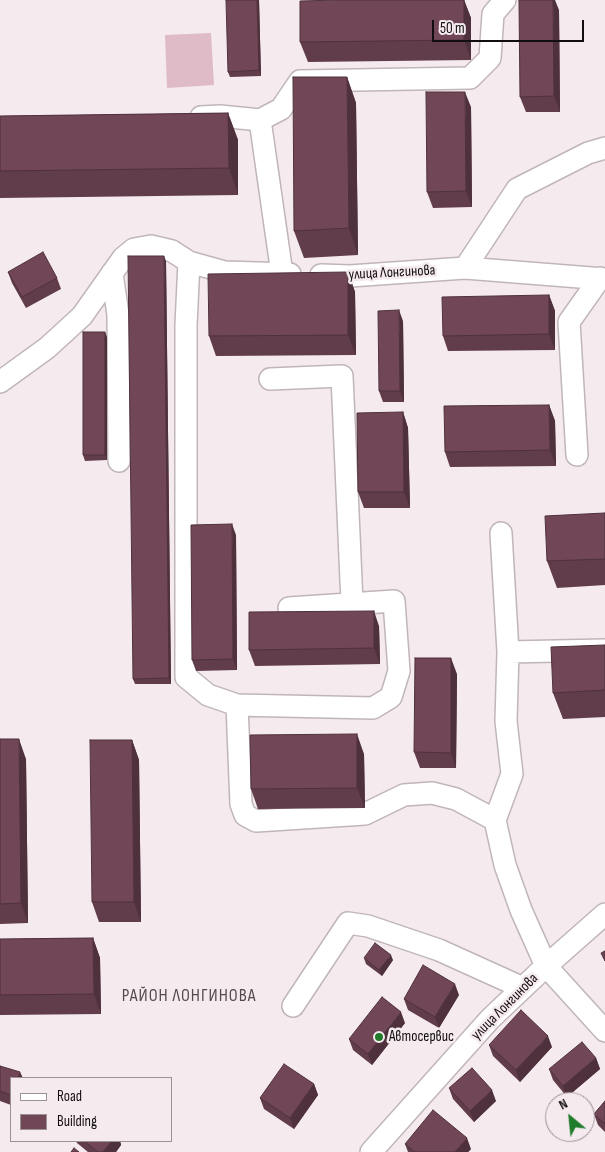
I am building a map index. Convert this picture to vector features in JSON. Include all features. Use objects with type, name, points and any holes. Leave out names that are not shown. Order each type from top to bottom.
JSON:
[{"type":"street","points":[[180,117],[220,116],[260,120],[281,109],[300,81],[470,78],[490,58],[493,14],[505,0]]},
{"type":"street","points":[[260,120],[282,274]]},
{"type":"street","points":[[465,268],[517,189],[588,154],[605,148]]},
{"type":"street","name":"улица Лонгинова","points":[[0,382],[47,348],[82,316],[122,258],[134,249],[151,246],[172,251],[189,262],[225,272],[350,276],[465,268],[602,279]]},
{"type":"street","points":[[189,262],[186,325],[186,677],[208,695],[237,705],[373,708],[391,697],[399,671],[394,601],[289,608]]},
{"type":"street","points":[[112,273],[118,315],[119,461]]},
{"type":"street","points":[[577,455],[569,322],[602,279]]},
{"type":"street","points":[[270,379],[342,376],[352,604]]},
{"type":"street","points":[[501,533],[508,652],[506,721],[512,774],[495,820],[505,865],[546,966],[605,1031]]},
{"type":"street","points":[[508,652],[605,650]]},
{"type":"street","points":[[237,705],[241,804],[245,815],[256,822],[365,814],[404,795],[432,793],[456,800],[495,820]]},
{"type":"street","name":"улица Лонгинова","points":[[372,1152],[490,1019],[605,914]]},
{"type":"street","points":[[293,1006],[348,923],[368,926],[439,950],[523,988]]},
{"type":"shaded area","points":[[211,33],[214,85],[167,88],[165,35]]},
{"type":"building","points":[[226,0],[257,0],[259,70],[228,72]]},
{"type":"building","points":[[464,0],[464,40],[300,42],[300,1]]},
{"type":"building","points":[[519,0],[553,0],[554,96],[520,97]]},
{"type":"building","points":[[293,77],[347,77],[349,228],[294,231]]},
{"type":"building","points":[[426,92],[465,92],[466,191],[427,192]]},
{"type":"building","points":[[228,113],[229,168],[0,171],[0,116]]},
{"type":"building","points":[[43,252],[57,278],[22,297],[8,272]]},
{"type":"building","points":[[128,256],[164,256],[169,678],[133,679]]},
{"type":"building","points":[[348,272],[348,335],[209,336],[208,274]]},
{"type":"building","points":[[549,295],[549,334],[443,336],[442,297]]},
{"type":"building","points":[[399,310],[400,391],[379,391],[378,311]]},
{"type":"building","points":[[83,332],[105,332],[105,455],[83,455]]},
{"type":"building","points":[[549,405],[550,450],[445,452],[444,406]]},
{"type":"building","points":[[403,412],[404,492],[358,492],[357,413]]},
{"type":"building","points":[[605,513],[605,559],[547,561],[545,516]]},
{"type":"building","points":[[232,524],[233,659],[192,660],[191,525]]},
{"type":"building","points":[[374,611],[374,648],[249,650],[249,612]]},
{"type":"building","points":[[605,645],[605,690],[553,693],[551,647]]},
{"type":"building","points":[[415,658],[451,658],[451,753],[414,752]]},
{"type":"building","points":[[357,734],[357,788],[251,789],[250,735]]},
{"type":"building","points":[[0,739],[19,739],[21,903],[0,904]]},
{"type":"building","points":[[90,740],[132,740],[134,902],[92,902]]},
{"type":"building","points":[[93,938],[94,994],[0,995],[0,939]]},
{"type":"building","points":[[375,943],[391,955],[379,970],[364,958]]},
{"type":"building","points":[[605,951],[605,961],[601,953]]},
{"type":"building","points":[[423,965],[455,984],[435,1017],[404,999]]},
{"type":"building","points":[[382,997],[401,1012],[368,1054],[349,1039]]},
{"type":"building","points":[[521,1010],[548,1036],[516,1070],[489,1045]]},
{"type":"building","points":[[582,1042],[596,1058],[563,1086],[549,1069]]},
{"type":"building","points":[[284,1064],[314,1084],[290,1118],[260,1098]]},
{"type":"building","points":[[0,1066],[20,1072],[18,1077],[10,1077],[10,1095],[0,1091]]},
{"type":"building","points":[[472,1068],[492,1090],[470,1111],[449,1088]]},
{"type":"building","points":[[605,1101],[605,1124],[595,1113]]},
{"type":"building","points":[[433,1110],[467,1138],[455,1152],[415,1152],[405,1144]]},
{"type":"building","points":[[85,1142],[111,1142],[103,1152],[98,1152]]},
{"type":"building","points":[[74,1148],[79,1152],[71,1152]]},
{"type":"place","name":"Автосервис","points":[[379,1037]]},
{"type":"district","name":"РАЙОН ЛОНГИНОВА","points":[[189,996]]}]
